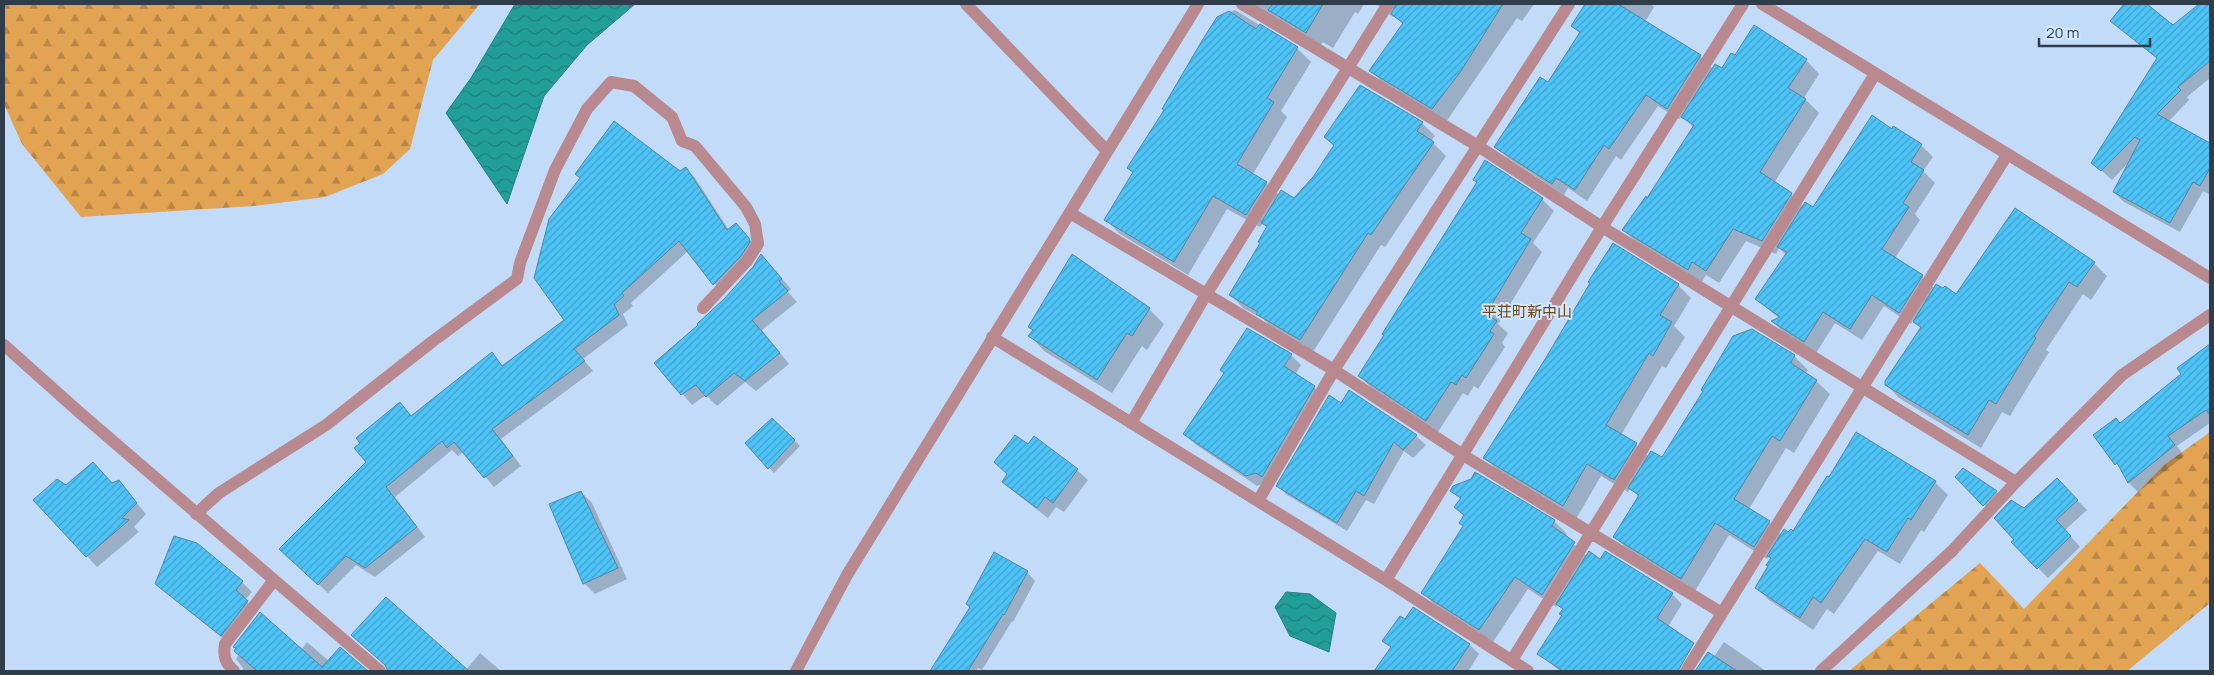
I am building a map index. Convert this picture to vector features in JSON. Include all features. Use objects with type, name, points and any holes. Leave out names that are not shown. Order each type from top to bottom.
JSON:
[{"type":"street","points":[[966,4],[1107,151]]},
{"type":"street","points":[[796,671],[847,575],[1198,4]]},
{"type":"street","points":[[1242,4],[1478,146],[1602,227],[2016,482]]},
{"type":"street","points":[[1131,423],[1207,293],[1388,4]]},
{"type":"street","points":[[1258,501],[1334,370],[1569,4]]},
{"type":"street","points":[[1386,580],[1602,227],[1742,4]]},
{"type":"street","points":[[1762,4],[2210,278]]},
{"type":"street","points":[[1512,660],[1732,308],[1875,74]]},
{"type":"street","points":[[196,514],[219,493],[326,426],[517,279],[520,263],[556,170],[587,109],[611,82],[634,86],[672,116],[682,141],[695,146],[746,207],[755,224],[758,244],[747,261],[703,308]]},
{"type":"street","points":[[1686,671],[2007,155]]},
{"type":"street","points":[[1070,213],[1334,370],[1463,455],[1722,613]]},
{"type":"street","points":[[1821,671],[1952,551],[2016,482],[2122,375],[2210,315]]},
{"type":"street","points":[[992,337],[1386,580],[1528,671]]},
{"type":"street","points":[[4,345],[78,412],[380,671]]},
{"type":"street","points":[[234,671],[223,654],[225,644],[274,580]]},
{"type":"green space","points":[[4,4],[480,4],[433,60],[410,149],[383,174],[325,197],[253,206],[81,217],[22,144],[4,104]]},
{"type":"green space","points":[[2210,432],[2210,603],[2127,671],[1849,671],[1980,563],[2024,609],[2164,465]]},
{"type":"water","points":[[515,4],[635,4],[587,45],[544,96],[507,204],[446,113],[471,78]]},
{"type":"water","points":[[1286,592],[1310,594],[1336,613],[1329,652],[1290,636],[1275,607]]},
{"type":"building","points":[[1273,4],[1323,4],[1306,33],[1268,10]]},
{"type":"building","points":[[1396,4],[1503,4],[1461,71],[1432,109],[1369,71],[1403,23],[1391,14]]},
{"type":"building","points":[[1585,4],[1618,4],[1701,55],[1667,109],[1646,95],[1609,149],[1604,145],[1575,190],[1556,178],[1552,184],[1494,147],[1540,77],[1548,82],[1580,32],[1571,26]]},
{"type":"building","points":[[2124,4],[2147,4],[2173,25],[2199,4],[2210,4],[2210,61],[2178,87],[2181,90],[2157,114],[2210,143],[2210,168],[2200,186],[2193,182],[2170,223],[2113,192],[2140,140],[2135,137],[2101,171],[2091,163],[2157,58],[2110,21]]},
{"type":"building","points":[[1229,11],[1256,29],[1260,24],[1298,47],[1267,98],[1274,102],[1237,164],[1267,182],[1246,215],[1213,196],[1174,262],[1104,220],[1133,172],[1127,168],[1164,110],[1162,109],[1203,39],[1217,17]]},
{"type":"building","points":[[1754,25],[1807,59],[1788,88],[1806,99],[1760,172],[1792,193],[1762,241],[1733,229],[1706,271],[1692,262],[1688,270],[1622,230],[1646,196],[1647,198],[1694,125],[1681,117],[1715,64],[1722,68],[1731,53],[1735,55]]},
{"type":"building","points":[[1360,85],[1423,122],[1417,131],[1434,142],[1371,235],[1368,233],[1300,340],[1256,314],[1258,312],[1229,295],[1260,243],[1258,242],[1267,226],[1261,223],[1281,190],[1294,198],[1313,177],[1334,145],[1324,137]]},
{"type":"building","points":[[1872,115],[1892,129],[1893,126],[1922,144],[1911,162],[1924,170],[1903,203],[1909,207],[1882,249],[1923,275],[1899,313],[1872,295],[1850,329],[1823,312],[1804,342],[1771,321],[1780,317],[1755,299],[1787,252],[1777,247],[1805,202],[1813,207]]},
{"type":"building","points":[[614,121],[680,171],[686,167],[727,230],[736,223],[749,238],[750,242],[741,256],[713,285],[679,241],[622,293],[624,296],[614,304],[619,315],[574,349],[585,361],[492,429],[513,456],[484,478],[454,442],[447,448],[442,441],[386,487],[417,527],[365,568],[346,556],[318,585],[279,549],[366,462],[354,448],[360,443],[356,438],[400,402],[411,416],[492,352],[502,366],[564,320],[534,278],[549,219],[580,178],[575,174]]},
{"type":"building","points":[[1485,160],[1543,198],[1521,233],[1531,239],[1486,314],[1497,321],[1490,331],[1494,334],[1466,378],[1462,375],[1456,385],[1451,382],[1426,421],[1358,376],[1384,335],[1382,334],[1477,182],[1473,180]]},
{"type":"building","points":[[2015,208],[2095,262],[2077,287],[2069,282],[2034,336],[2036,338],[1996,404],[1989,400],[1968,435],[1885,385],[1885,381],[1921,327],[1913,322],[1936,284],[1943,288],[1945,286],[1956,294]]},
{"type":"building","points":[[1613,243],[1679,284],[1660,315],[1672,322],[1653,356],[1649,353],[1606,425],[1637,443],[1614,480],[1587,464],[1563,506],[1483,458],[1547,356],[1590,283],[1588,282]]},
{"type":"building","points":[[761,254],[782,279],[779,281],[788,291],[752,320],[780,353],[745,381],[734,373],[706,397],[696,385],[681,395],[654,363],[698,325],[724,299],[753,267]]},
{"type":"building","points":[[1072,254],[1150,308],[1132,336],[1127,333],[1097,380],[1028,336],[1033,330],[1028,327]]},
{"type":"building","points":[[1247,328],[1292,354],[1284,366],[1315,386],[1262,477],[1256,473],[1246,476],[1183,434],[1224,373],[1220,370]]},
{"type":"building","points":[[1752,329],[1795,355],[1791,362],[1792,364],[1817,380],[1780,441],[1772,436],[1734,499],[1770,521],[1754,547],[1715,523],[1681,579],[1613,537],[1639,495],[1628,488],[1651,451],[1662,457],[1703,391],[1701,390],[1733,336]]},
{"type":"building","points":[[2210,344],[2210,415],[2206,410],[2168,436],[2175,445],[2128,483],[2117,463],[2115,465],[2093,435],[2116,418],[2120,423],[2181,374],[2177,368]]},
{"type":"building","points":[[1349,390],[1417,435],[1403,450],[1394,442],[1364,496],[1356,491],[1337,523],[1276,486],[1329,395],[1341,403]]},
{"type":"building","points":[[772,418],[795,440],[768,469],[745,443]]},
{"type":"building","points":[[1856,432],[1936,481],[1911,520],[1908,518],[1887,552],[1865,539],[1821,603],[1813,597],[1800,618],[1755,588],[1771,558],[1767,556],[1784,529],[1788,532],[1791,529],[1793,531]]},
{"type":"building","points":[[1015,435],[1028,444],[1034,436],[1078,469],[1053,503],[1045,497],[1037,508],[1002,482],[1007,474],[994,462]]},
{"type":"building","points":[[93,462],[112,483],[119,480],[137,503],[122,518],[129,520],[86,557],[33,500],[57,479],[66,485]]},
{"type":"building","points":[[1963,468],[1997,491],[1983,506],[1955,477]]},
{"type":"building","points":[[1475,472],[1555,520],[1552,526],[1575,542],[1542,595],[1515,577],[1479,630],[1421,593],[1463,526],[1459,523],[1464,515],[1454,507],[1461,498],[1450,491],[1453,486],[1471,479]]},
{"type":"building","points":[[2057,478],[2078,500],[2056,520],[2071,536],[2037,569],[2011,542],[2014,540],[1994,518],[2011,500],[2024,508]]},
{"type":"building","points":[[581,491],[618,568],[583,584],[549,504]]},
{"type":"building","points":[[174,536],[197,543],[243,581],[236,590],[248,601],[221,636],[155,584]]},
{"type":"building","points":[[1589,551],[1600,559],[1605,551],[1673,593],[1657,618],[1694,643],[1678,671],[1563,671],[1537,654],[1562,615],[1559,614],[1563,609],[1556,604]]},
{"type":"building","points":[[994,552],[1028,571],[1004,615],[968,671],[930,671],[970,607],[966,604]]},
{"type":"building","points":[[386,597],[469,671],[388,671],[385,665],[351,635]]},
{"type":"building","points":[[1413,607],[1470,644],[1452,671],[1374,671],[1391,647],[1382,641],[1400,616],[1405,619]]},
{"type":"building","points":[[260,612],[322,667],[340,647],[368,671],[257,671],[234,651],[236,648],[233,647]]},
{"type":"building","points":[[1708,652],[1737,671],[1695,671]]},
{"type":"district","name":"平荘町新中山","points":[[1527,312]]}]
